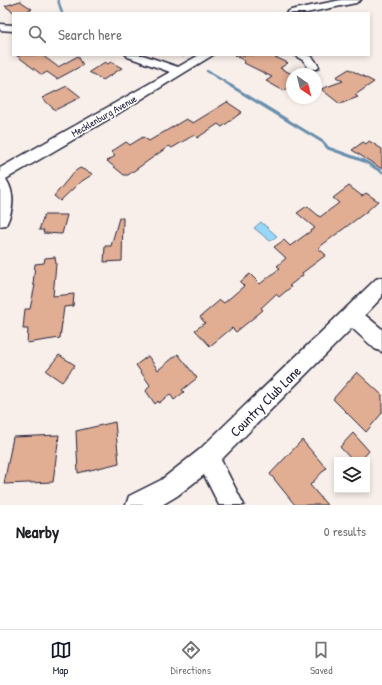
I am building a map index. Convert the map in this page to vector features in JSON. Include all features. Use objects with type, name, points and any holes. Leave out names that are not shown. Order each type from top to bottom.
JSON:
[{"type":"street","points":[[296,12],[356,0]]},
{"type":"street","points":[[0,27],[12,28]]},
{"type":"street","points":[[135,56],[169,67],[178,72]]},
{"type":"street","name":"Mecklenburg Avenue","points":[[0,175],[205,56]]},
{"type":"street","points":[[302,56],[309,59],[313,67]]},
{"type":"street","points":[[0,182],[4,189],[5,202],[0,220]]},
{"type":"street","name":"Country Club Lane","points":[[138,505],[169,488],[207,458],[382,285]]},
{"type":"street","points":[[351,315],[382,342]]},
{"type":"street","points":[[207,458],[232,505]]},
{"type":"water","points":[[261,222],[277,236],[270,241],[254,228]]},
{"type":"building","points":[[20,1],[32,9],[24,12],[14,12],[5,6]]},
{"type":"building","points":[[17,56],[43,56],[58,67],[78,56],[83,65],[57,79],[47,72],[42,75]]},
{"type":"building","points":[[236,56],[273,56],[288,63],[280,68],[286,71],[286,90],[284,91],[266,81],[272,77],[244,63],[245,61]]},
{"type":"building","points":[[105,62],[108,64],[111,62],[122,68],[103,80],[89,72]]},
{"type":"building","points":[[349,69],[374,82],[355,95],[358,97],[340,104],[322,90],[343,81],[336,77]]},
{"type":"building","points":[[67,86],[81,97],[55,110],[42,98]]},
{"type":"building","points":[[227,102],[242,112],[222,127],[218,124],[197,138],[194,135],[172,148],[169,146],[128,175],[124,175],[107,161],[115,156],[111,152],[126,142],[130,145],[143,137],[149,141],[186,119],[193,123]]},
{"type":"building","points":[[369,141],[382,149],[382,169],[352,150],[363,142],[366,144]]},
{"type":"building","points":[[80,168],[93,174],[79,183],[60,201],[54,196],[74,172]]},
{"type":"building","points":[[349,186],[362,196],[366,193],[378,201],[366,212],[318,248],[326,255],[302,273],[303,275],[289,286],[291,287],[279,297],[276,294],[261,308],[263,310],[236,332],[232,328],[210,346],[195,330],[205,323],[200,317],[220,300],[224,303],[244,286],[240,282],[250,274],[260,284],[280,268],[277,266],[286,258],[274,247],[284,240],[290,246],[315,228],[297,213],[307,206],[320,217],[339,203],[333,198]]},
{"type":"building","points":[[44,215],[67,215],[62,234],[43,233],[44,230],[39,230]]},
{"type":"building","points":[[119,218],[123,218],[122,261],[104,262],[105,246],[111,246]]},
{"type":"building","points":[[55,257],[56,264],[53,296],[74,294],[73,306],[64,307],[60,338],[27,343],[28,329],[23,329],[25,309],[30,309],[35,285],[33,285],[35,264],[44,263],[45,258]]},
{"type":"building","points":[[178,354],[197,378],[182,390],[184,392],[174,400],[170,394],[159,403],[158,401],[155,404],[146,391],[150,385],[136,365],[148,356],[158,370]]},
{"type":"building","points":[[59,355],[75,365],[62,382],[46,371]]},
{"type":"building","points":[[357,372],[382,395],[382,413],[366,432],[333,399]]},
{"type":"building","points":[[115,422],[119,463],[78,473],[76,431]]},
{"type":"building","points":[[353,433],[369,451],[364,457],[349,457],[340,447]]},
{"type":"building","points":[[59,435],[53,482],[4,484],[13,437]]},
{"type":"building","points":[[302,440],[326,468],[310,485],[327,505],[295,505],[270,474]]},
{"type":"waterway","points":[[58,0],[62,12]]},
{"type":"waterway","points":[[207,71],[233,87]]},
{"type":"waterway","points":[[231,86],[323,142],[328,148],[364,161],[382,172]]}]
